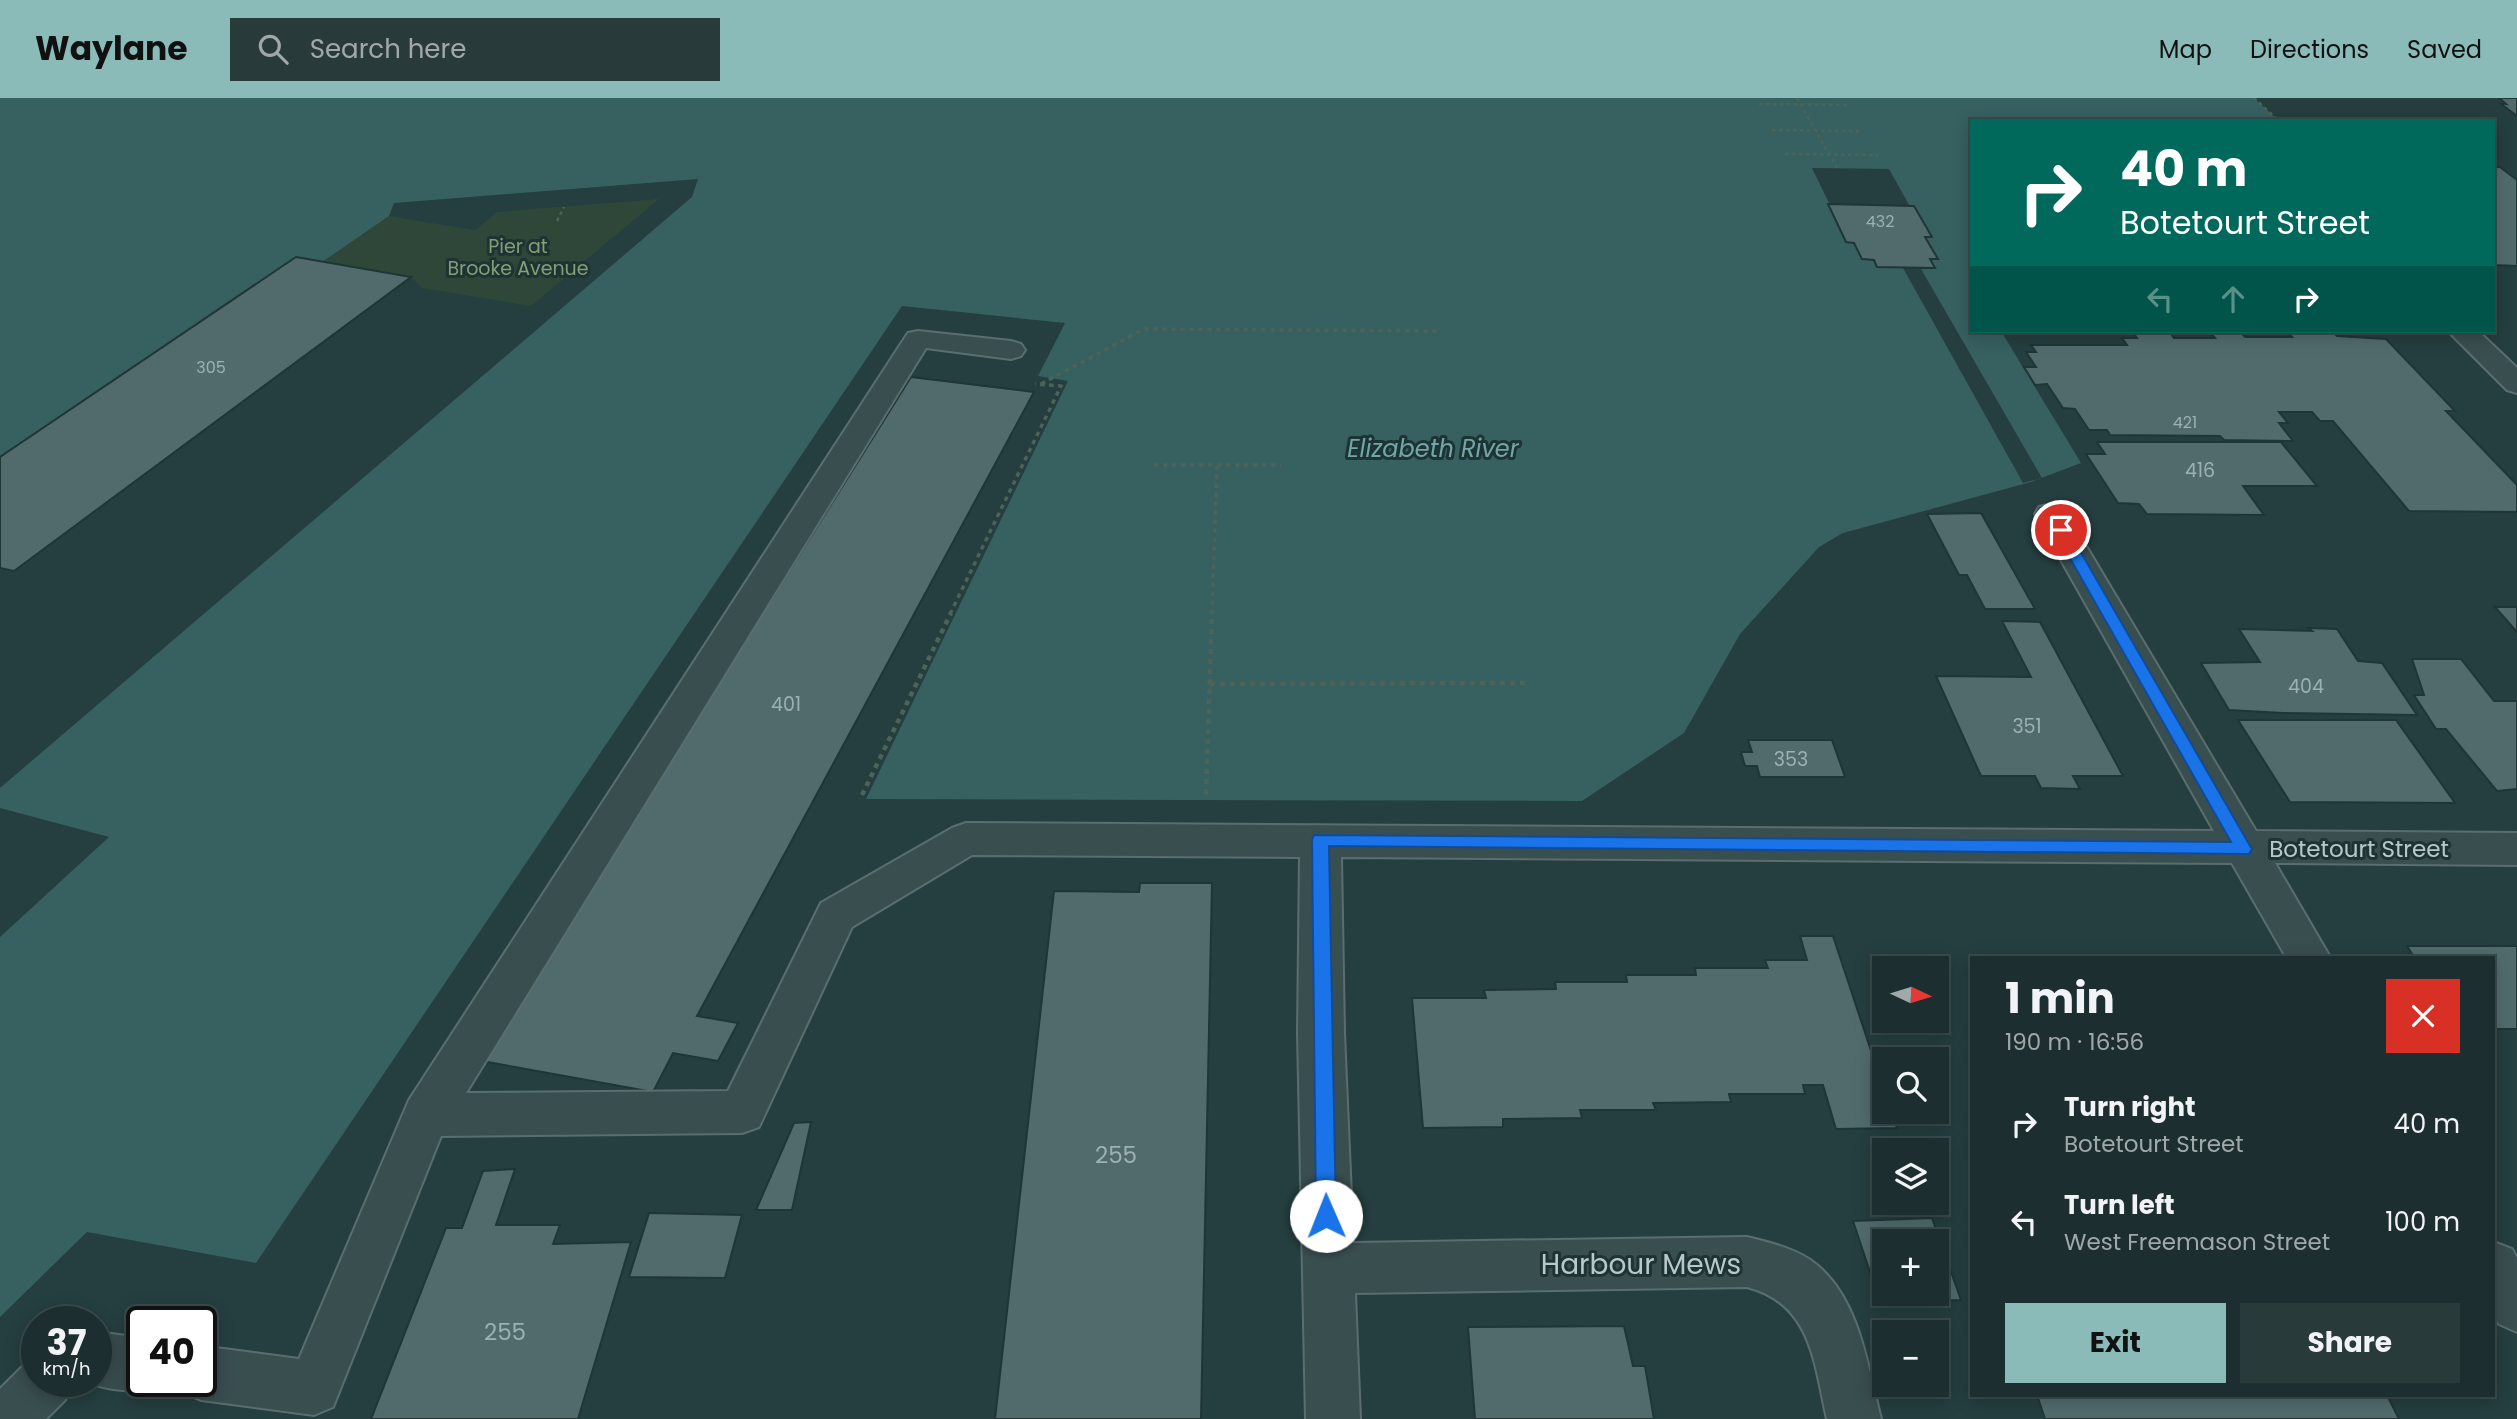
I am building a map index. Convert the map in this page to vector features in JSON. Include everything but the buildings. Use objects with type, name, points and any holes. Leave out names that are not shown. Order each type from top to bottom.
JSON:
[{"type":"street","points":[[2464,333],[2517,384]]},
{"type":"street","points":[[217,1375],[314,1388],[426,1115],[918,340],[1011,350]]},
{"type":"street","points":[[2051,514],[2307,956]]},
{"type":"street","name":"Botetourt Street","points":[[426,1115],[742,1112],[836,915],[966,839],[2517,849]]},
{"type":"street","points":[[1320,840],[1333,1419]]},
{"type":"street","name":"Harbour Mews","points":[[1328,1268],[1747,1262],[1771,1265],[1804,1284],[1826,1314],[1854,1419]]},
{"type":"street","points":[[2495,1270],[2517,1306]]},
{"type":"street","points":[[8,1419],[30,1397]]},
{"type":"path","points":[[1797,98],[1837,168]]},
{"type":"path","points":[[2254,98],[2276,119]]},
{"type":"path","points":[[1759,104],[1848,105]]},
{"type":"path","points":[[1772,130],[1863,131]]},
{"type":"path","points":[[1785,154],[1878,155]]},
{"type":"path","points":[[556,221],[564,207]]},
{"type":"path","points":[[1041,384],[1144,329],[1439,331]]},
{"type":"path","points":[[862,795],[1061,386],[1035,384]]},
{"type":"path","points":[[1154,465],[1281,465]]},
{"type":"path","points":[[1206,799],[1217,466]]},
{"type":"path","points":[[1210,684],[1528,683]]},
{"type":"green space","name":"Pier at Brooke Avenue","points":[[659,199],[531,306],[422,288],[411,277],[322,262],[389,216],[475,230],[497,212]]},
{"type":"water","name":"Elizabeth River","points":[[0,98],[2254,98],[2277,119],[1970,119],[1970,333],[2002,333],[2081,463],[2031,482],[1843,533],[1819,547],[1740,634],[1684,733],[1582,801],[866,799],[1068,381],[1038,376],[1065,323],[902,306],[256,1263],[87,1232],[0,1317],[0,937],[109,837],[0,808],[0,788],[692,197],[698,179],[394,203],[389,216],[0,484]]},
{"type":"pier","points":[[1812,168],[1889,169],[1927,237],[1917,237],[1934,269],[1921,269],[2042,478],[2023,483],[1903,268],[1876,267],[1873,260],[1861,259],[1854,243],[1848,242]]},
{"type":"route","points":[[1326,1216],[1320,840],[2244,849],[2061,530]]}]
